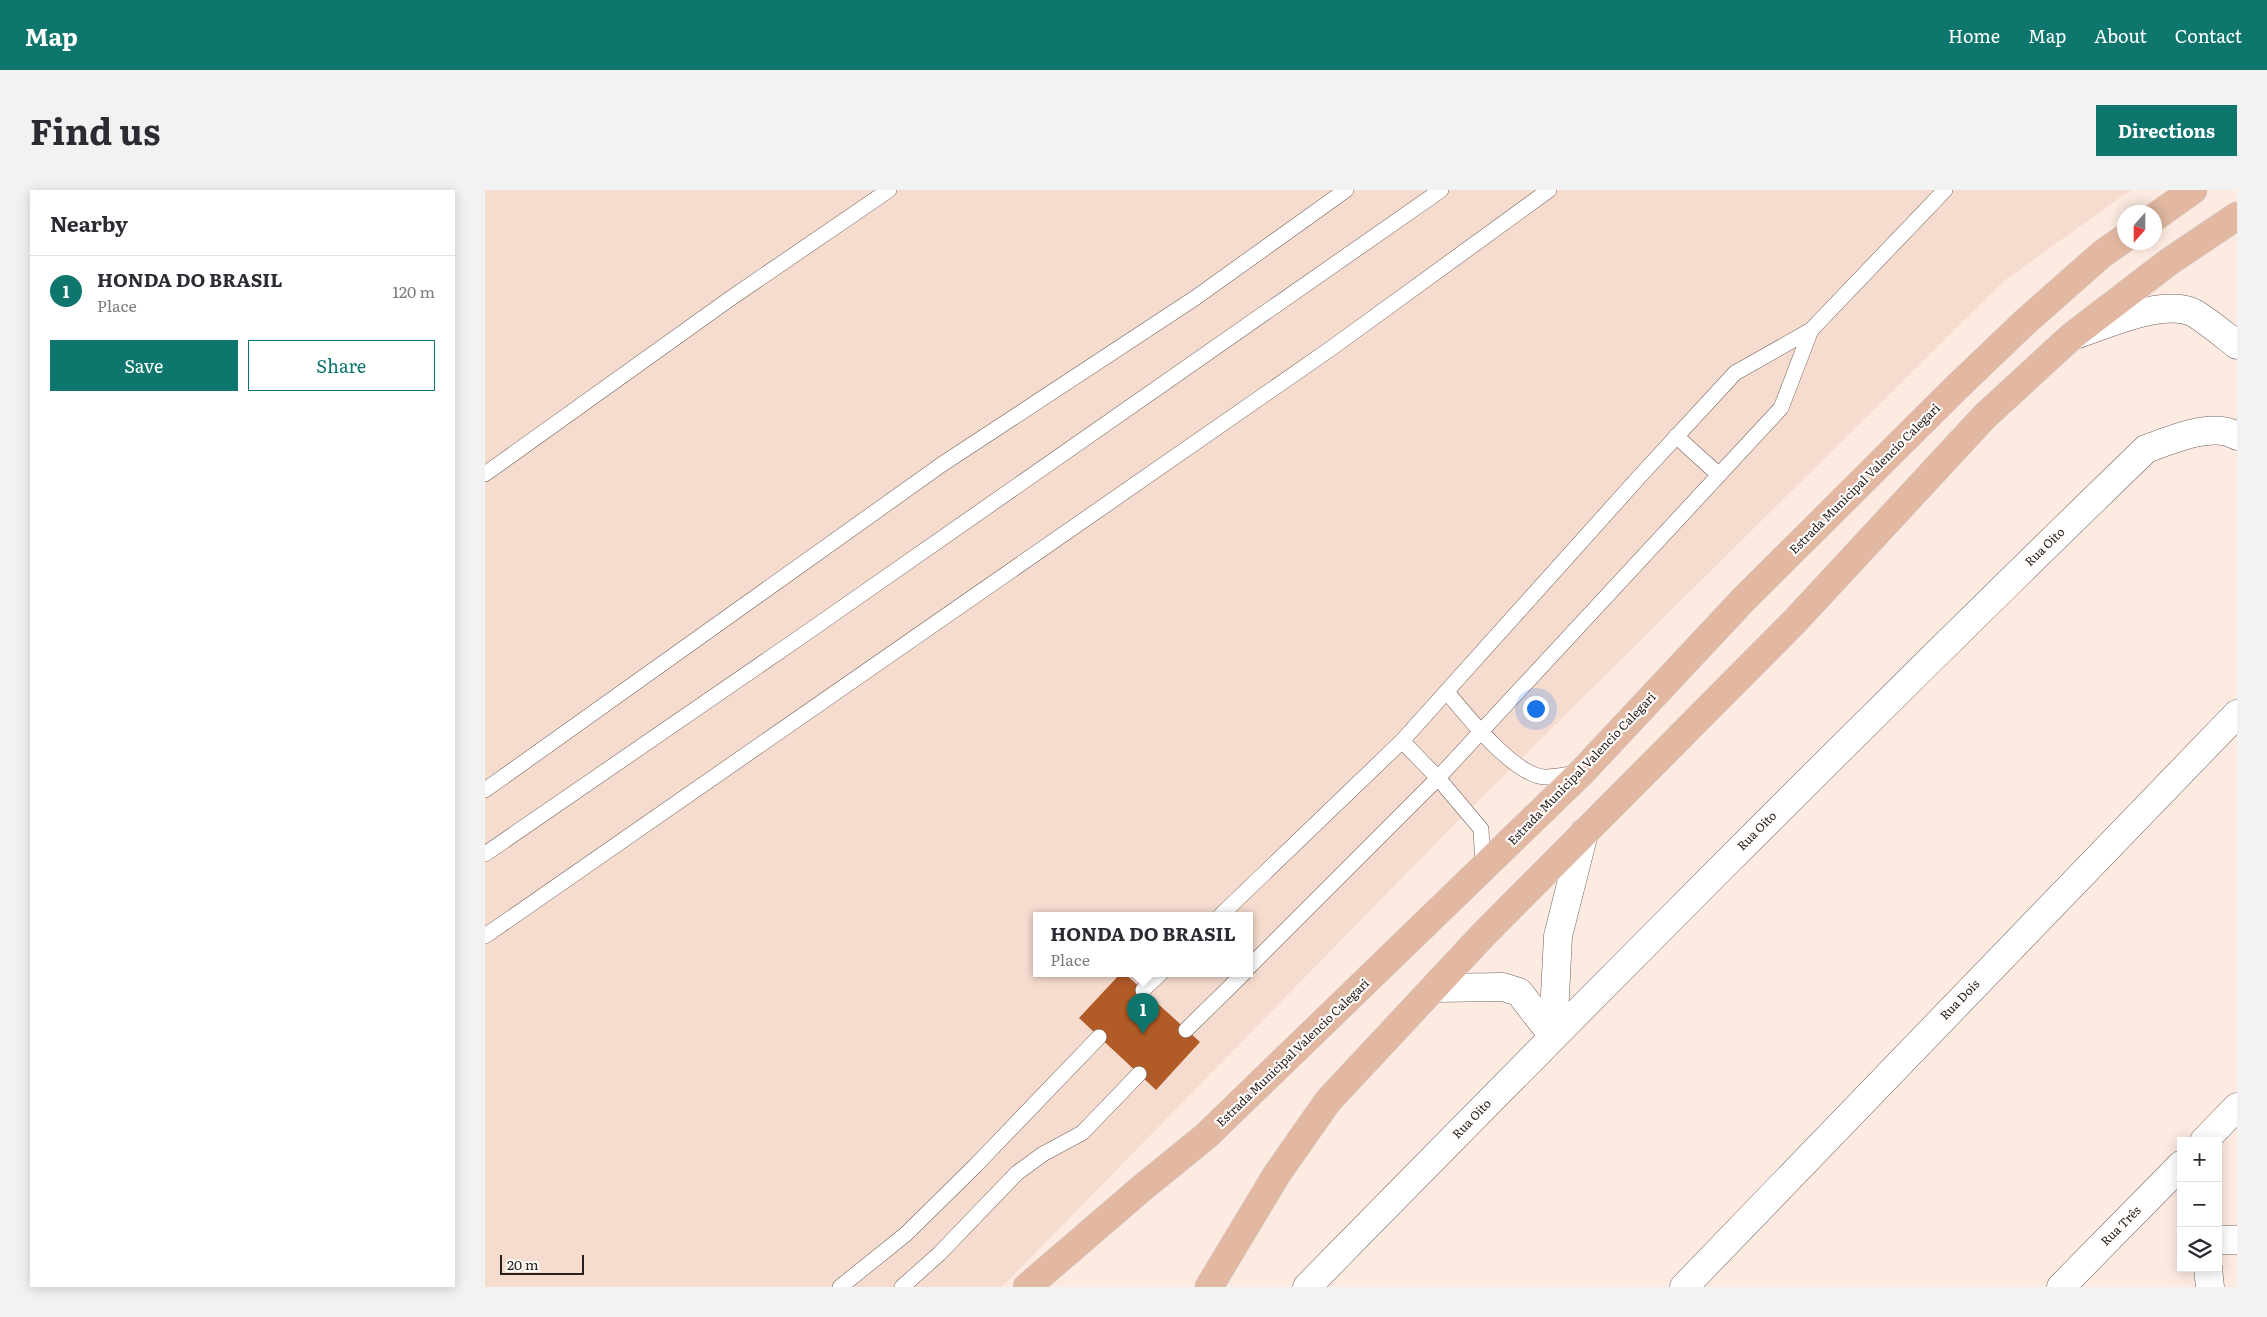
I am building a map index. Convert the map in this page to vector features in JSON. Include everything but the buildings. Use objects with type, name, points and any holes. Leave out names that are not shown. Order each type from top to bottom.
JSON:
[{"type":"main road","points":[[2162,212],[2193,190]]},
{"type":"main road","points":[[1209,1287],[1277,1174],[1328,1101],[1483,935],[1796,620],[1985,416],[2071,336],[2170,261],[2237,216]]},
{"type":"main road","name":"Estrada Municipal Valencio Calegari","points":[[1027,1287],[1142,1188],[1206,1136],[1582,772],[1743,600],[1957,387],[2073,279],[2117,244]]},
{"type":"street","points":[[2071,336],[2158,308],[2178,308],[2192,312],[2237,345]]},
{"type":"street","name":"Rua Oito","points":[[1307,1287],[1553,1036],[1942,646],[2146,449],[2188,434],[2229,431],[2237,436]]},
{"type":"street","name":"Rua Dois","points":[[1684,1287],[2237,714]]},
{"type":"street","points":[[1553,1036],[1558,936],[1583,833]]},
{"type":"street","points":[[1434,988],[1503,987],[1519,992],[1553,1036]]},
{"type":"street","points":[[2208,1137],[2237,1107]]},
{"type":"street","name":"Rua Três","points":[[2061,1287],[2177,1174]]},
{"type":"street","points":[[2222,1240],[2237,1240]]},
{"type":"street","points":[[2209,1272],[2211,1287]]},
{"type":"lane","points":[[485,474],[731,298],[889,190]]},
{"type":"lane","points":[[485,790],[933,471],[1195,298],[1346,190]]},
{"type":"lane","points":[[485,854],[807,633],[1441,190]]},
{"type":"lane","points":[[485,936],[1333,347],[1549,190]]},
{"type":"lane","points":[[1224,912],[1401,741],[1735,373],[1811,330],[1945,190]]},
{"type":"lane","points":[[1253,963],[1438,778],[1781,408],[1811,330]]},
{"type":"lane","points":[[1676,436],[1719,475]]},
{"type":"lane","points":[[1447,692],[1480,732],[1526,771],[1543,777],[1582,772]]},
{"type":"lane","points":[[1401,741],[1438,778],[1481,828],[1483,869]]},
{"type":"lane","points":[[1143,990],[1157,977]]},
{"type":"lane","points":[[1186,1030],[1239,977]]},
{"type":"lane","points":[[840,1287],[906,1234],[976,1165],[1099,1037]]},
{"type":"lane","points":[[902,1287],[939,1254],[1017,1173],[1043,1154],[1082,1133],[1139,1074]]},
{"type":"shaded area","points":[[485,190],[2131,190],[2004,281],[1450,829],[1002,1287],[485,1287]]},
{"type":"place","name":"HONDA DO BRASIL","points":[[1143,1034]]}]
